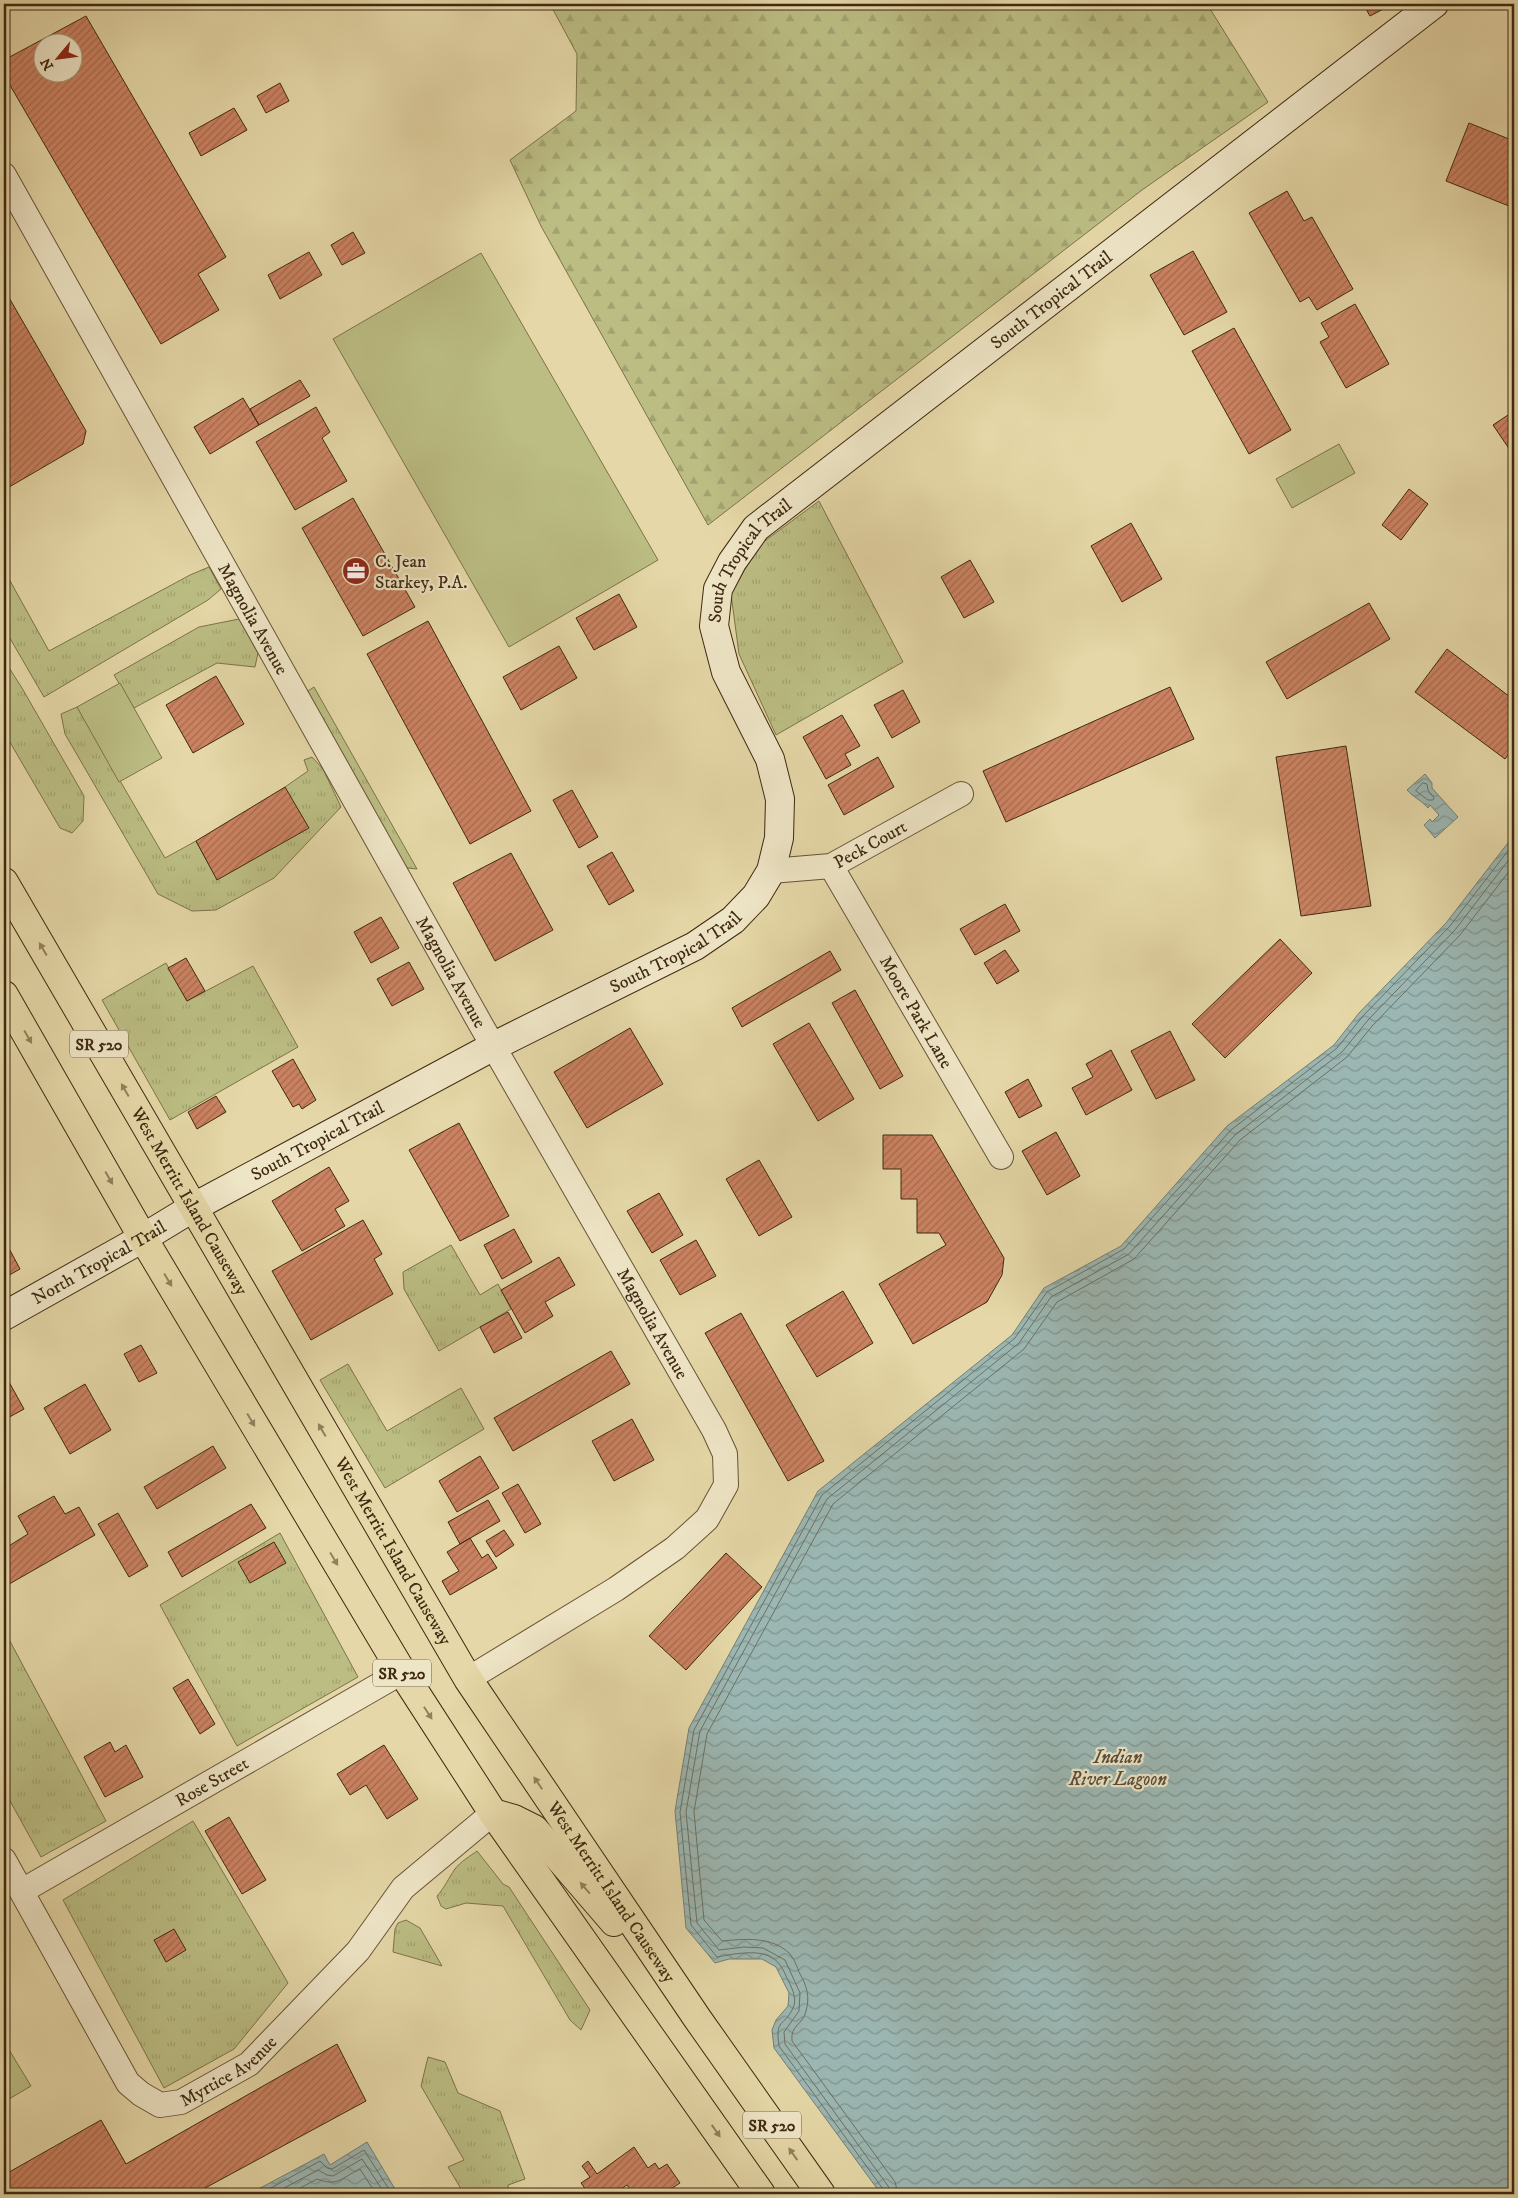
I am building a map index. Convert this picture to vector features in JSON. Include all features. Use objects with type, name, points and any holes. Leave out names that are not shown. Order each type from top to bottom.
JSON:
[{"type":"main road","name":"West Merritt Island Causeway","points":[[4,882],[468,1679],[696,2018],[821,2194]]},
{"type":"main road","name":"SR 520","points":[[4,995],[143,1238],[402,1672],[493,1814],[761,2194]]},
{"type":"main road","points":[[493,1814],[514,1819],[534,1829],[696,2018]]},
{"type":"street","name":"South Tropical Trail","points":[[194,1207],[494,1046],[695,946],[733,920],[756,896],[771,871],[779,838],[780,799],[770,760],[726,672],[714,626],[718,589],[732,562],[756,528],[1434,4]]},
{"type":"street","name":"Magnolia Avenue","points":[[4,176],[494,1046],[714,1430],[725,1454],[726,1485],[707,1519],[675,1548],[576,1615],[468,1679]]},
{"type":"street","name":"Peck Court","points":[[771,871],[831,866],[961,794]]},
{"type":"street","name":"Moore Park Lane","points":[[831,866],[1001,1157]]},
{"type":"street","name":"North Tropical Trail","points":[[4,1316],[143,1238],[194,1207]]},
{"type":"street","name":"Rose Street","points":[[22,1891],[402,1672]]},
{"type":"street","name":"Myrtice Avenue","points":[[4,1860],[128,2083],[141,2094],[160,2105],[181,2102],[249,2064],[358,1951],[403,1888],[493,1814]]},
{"type":"green space","points":[[550,4],[1207,4],[1268,102],[1142,190],[708,525],[541,226],[510,160],[576,111],[577,54]]},
{"type":"green space","points":[[481,253],[658,560],[509,647],[333,339]]},
{"type":"green space","points":[[1339,444],[1355,473],[1292,508],[1276,479]]},
{"type":"green space","points":[[819,501],[903,662],[776,735],[739,654],[731,594],[758,546]]},
{"type":"green space","points":[[209,567],[221,589],[208,600],[44,697],[4,628],[4,570],[49,651],[190,575]]},
{"type":"green space","points":[[239,619],[258,653],[255,667],[217,663],[134,708],[114,675],[199,627]]},
{"type":"green space","points":[[4,660],[84,796],[83,821],[72,833],[60,828],[4,732]]},
{"type":"green space","points":[[120,683],[162,758],[119,782],[77,707]]},
{"type":"green space","points":[[314,687],[417,869],[407,868],[310,703],[308,691]]},
{"type":"green space","points":[[77,707],[165,858],[196,841],[217,879],[285,787],[308,771],[304,760],[312,757],[323,769],[341,807],[274,878],[216,910],[192,911],[158,894],[65,734],[61,714]]},
{"type":"green space","points":[[166,963],[187,1001],[253,966],[298,1047],[170,1120],[102,1000]]},
{"type":"green space","points":[[451,1245],[480,1295],[498,1284],[511,1309],[439,1351],[404,1289],[403,1272]]},
{"type":"green space","points":[[348,1364],[387,1431],[461,1388],[484,1429],[385,1488],[320,1380]]},
{"type":"green space","points":[[280,1533],[358,1677],[237,1746],[160,1605]]},
{"type":"green space","points":[[4,1630],[106,1821],[41,1857],[4,1790]]},
{"type":"green space","points":[[193,1821],[288,1983],[234,2049],[164,2088],[63,1900]]},
{"type":"green space","points":[[477,1851],[503,1884],[509,1887],[590,2010],[581,2030],[570,2020],[503,1906],[466,1903],[446,1909],[441,1906],[437,1896],[457,1866]]},
{"type":"green space","points":[[406,1920],[420,1928],[442,1966],[393,1952],[395,1929],[398,1923]]},
{"type":"green space","points":[[8,2048],[31,2086],[4,2102],[4,2050]]},
{"type":"green space","points":[[428,2057],[445,2062],[458,2093],[500,2111],[525,2179],[508,2185],[509,2194],[464,2194],[448,2167],[464,2160],[421,2086]]},
{"type":"water","points":[[1425,774],[1432,783],[1432,788],[1458,817],[1435,838],[1424,825],[1430,819],[1432,822],[1439,815],[1430,805],[1428,808],[1407,790]]},
{"type":"water","name":"Indian River Lagoon","points":[[1514,835],[1514,2194],[881,2194],[774,2048],[772,2030],[776,2020],[788,2006],[789,1993],[776,1967],[762,1959],[729,1959],[715,1963],[686,1928],[675,1811],[689,1728],[818,1491],[1012,1335],[1044,1288],[1121,1246],[1227,1126],[1334,1045],[1359,1013],[1446,923]]},
{"type":"water","points":[[367,2142],[398,2194],[249,2194],[324,2154],[330,2165]]},
{"type":"building","points":[[1363,4],[1393,4],[1370,16]]},
{"type":"building","points":[[86,16],[226,257],[198,274],[219,310],[161,344],[4,75],[4,60],[32,45],[32,82],[82,82],[82,32],[56,32]]},
{"type":"building","points":[[280,83],[289,101],[266,113],[257,96]]},
{"type":"building","points":[[234,108],[247,130],[201,156],[189,133]]},
{"type":"building","points":[[1469,123],[1514,141],[1514,208],[1446,181]]},
{"type":"building","points":[[1287,191],[1304,221],[1312,217],[1353,289],[1317,310],[1309,297],[1300,302],[1249,213]]},
{"type":"building","points":[[353,232],[365,253],[342,265],[331,245]]},
{"type":"building","points":[[1193,251],[1227,312],[1184,335],[1150,275]]},
{"type":"building","points":[[309,252],[322,275],[280,299],[268,275]]},
{"type":"building","points":[[4,289],[86,431],[83,444],[4,490]]},
{"type":"building","points":[[1355,304],[1389,364],[1346,388],[1320,342],[1329,337],[1321,323]]},
{"type":"building","points":[[1234,328],[1291,430],[1249,454],[1192,351]]},
{"type":"building","points":[[300,380],[310,396],[259,425],[250,409]]},
{"type":"building","points":[[243,398],[259,425],[210,454],[194,427]]},
{"type":"building","points":[[316,407],[330,432],[322,438],[347,481],[295,510],[256,442]]},
{"type":"building","points":[[1514,411],[1514,456],[1493,425]]},
{"type":"building","points":[[1409,489],[1428,504],[1401,540],[1382,525]]},
{"type":"building","points":[[353,498],[415,607],[363,636],[302,528]]},
{"type":"building","points":[[1131,523],[1162,579],[1122,602],[1091,546]]},
{"type":"building","points":[[970,560],[994,602],[964,618],[941,577]]},
{"type":"building","points":[[619,594],[637,627],[594,650],[576,618]]},
{"type":"building","points":[[1369,603],[1390,639],[1287,699],[1266,662]]},
{"type":"building","points":[[428,621],[531,811],[470,844],[367,654]]},
{"type":"building","points":[[559,646],[577,678],[521,710],[503,677]]},
{"type":"building","points":[[1447,649],[1514,700],[1514,747],[1505,759],[1415,692]]},
{"type":"building","points":[[216,676],[244,724],[193,753],[166,705]]},
{"type":"building","points":[[1170,687],[1194,739],[1006,822],[983,771]]},
{"type":"building","points":[[903,690],[920,722],[892,738],[874,705]]},
{"type":"building","points":[[842,715],[860,746],[845,754],[851,765],[826,779],[803,737]]},
{"type":"building","points":[[1346,746],[1371,906],[1301,916],[1276,757]]},
{"type":"building","points":[[878,757],[894,787],[844,815],[828,785]]},
{"type":"building","points":[[285,787],[309,828],[217,880],[196,841]]},
{"type":"building","points":[[572,790],[598,837],[579,848],[553,800]]},
{"type":"building","points":[[612,852],[634,891],[609,905],[587,866]]},
{"type":"building","points":[[511,853],[553,930],[495,961],[453,883]]},
{"type":"building","points":[[1005,904],[1020,931],[975,955],[960,929]]},
{"type":"building","points":[[381,917],[399,948],[371,963],[354,932]]},
{"type":"building","points":[[1280,939],[1312,973],[1225,1058],[1192,1024]]},
{"type":"building","points":[[1005,950],[1019,971],[997,984],[984,963]]},
{"type":"building","points":[[830,951],[841,970],[742,1027],[732,1008]]},
{"type":"building","points":[[186,958],[205,991],[187,1001],[168,968]]},
{"type":"building","points":[[409,962],[424,989],[392,1006],[377,979]]},
{"type":"building","points":[[855,990],[903,1076],[880,1089],[832,1003]]},
{"type":"building","points":[[809,1023],[854,1099],[818,1121],[773,1044]]},
{"type":"building","points":[[630,1028],[663,1084],[587,1128],[554,1072]]},
{"type":"building","points":[[1170,1031],[1195,1080],[1156,1099],[1131,1051]]},
{"type":"building","points":[[1111,1050],[1132,1090],[1086,1115],[1072,1088],[1093,1077],[1086,1064]]},
{"type":"building","points":[[293,1059],[316,1100],[302,1109],[299,1104],[293,1107],[272,1071]]},
{"type":"building","points":[[1028,1079],[1042,1106],[1019,1118],[1005,1092]]},
{"type":"building","points":[[216,1096],[226,1112],[197,1129],[188,1112]]},
{"type":"building","points":[[459,1123],[509,1216],[460,1241],[409,1150]]},
{"type":"building","points":[[1056,1132],[1080,1176],[1047,1195],[1022,1151]]},
{"type":"building","points":[[883,1135],[932,1135],[1004,1258],[1002,1275],[987,1302],[913,1344],[879,1284],[946,1245],[939,1233],[917,1233],[917,1199],[901,1199],[901,1169],[883,1169]]},
{"type":"building","points":[[759,1160],[792,1217],[759,1236],[726,1179]]},
{"type":"building","points":[[329,1167],[349,1201],[335,1209],[345,1226],[302,1251],[272,1201]]},
{"type":"building","points":[[659,1193],[683,1235],[652,1253],[627,1211]]},
{"type":"building","points":[[363,1220],[382,1254],[374,1259],[393,1294],[311,1340],[272,1271]]},
{"type":"building","points":[[514,1229],[532,1262],[502,1279],[484,1245]]},
{"type":"building","points":[[4,1239],[20,1269],[4,1278]]},
{"type":"building","points":[[696,1240],[716,1276],[680,1295],[660,1260]]},
{"type":"building","points":[[559,1257],[575,1285],[545,1302],[553,1316],[525,1333],[501,1290]]},
{"type":"building","points":[[843,1291],[873,1343],[817,1377],[786,1325]]},
{"type":"building","points":[[508,1312],[522,1338],[494,1353],[480,1327]]},
{"type":"building","points":[[741,1313],[824,1461],[788,1481],[705,1333]]},
{"type":"building","points":[[141,1345],[157,1373],[139,1382],[124,1354]]},
{"type":"building","points":[[611,1351],[630,1384],[513,1451],[494,1418]]},
{"type":"building","points":[[4,1373],[24,1409],[4,1420]]},
{"type":"building","points":[[85,1384],[111,1430],[70,1454],[44,1408]]},
{"type":"building","points":[[632,1419],[654,1460],[614,1481],[592,1441]]},
{"type":"building","points":[[213,1446],[226,1468],[157,1509],[144,1487]]},
{"type":"building","points":[[480,1456],[499,1488],[457,1512],[439,1481]]},
{"type":"building","points":[[518,1484],[541,1524],[525,1533],[502,1493]]},
{"type":"building","points":[[54,1496],[65,1514],[79,1507],[95,1535],[4,1587],[4,1549],[28,1534],[18,1516]]},
{"type":"building","points":[[488,1500],[500,1521],[460,1544],[448,1522]]},
{"type":"building","points":[[251,1504],[266,1528],[182,1577],[168,1552]]},
{"type":"building","points":[[118,1513],[148,1566],[129,1577],[98,1524]]},
{"type":"building","points":[[504,1530],[514,1545],[496,1557],[486,1541]]},
{"type":"building","points":[[470,1538],[482,1558],[488,1554],[497,1568],[450,1595],[442,1581],[459,1571],[447,1552]]},
{"type":"building","points":[[274,1542],[286,1563],[250,1583],[238,1562]]},
{"type":"building","points":[[726,1553],[762,1587],[686,1670],[649,1636]]},
{"type":"building","points":[[188,1679],[215,1724],[200,1734],[173,1688]]},
{"type":"building","points":[[110,1742],[115,1752],[126,1745],[143,1777],[105,1797],[84,1757]]},
{"type":"building","points":[[384,1745],[418,1799],[387,1819],[366,1785],[350,1795],[337,1774]]},
{"type":"building","points":[[229,1817],[266,1880],[242,1894],[205,1831]]},
{"type":"building","points":[[174,1929],[186,1950],[166,1962],[154,1940]]},
{"type":"building","points":[[337,2044],[366,2101],[194,2194],[4,2194],[4,2175],[101,2120],[126,2164]]},
{"type":"building","points":[[634,2147],[648,2168],[655,2163],[659,2169],[667,2164],[680,2183],[663,2194],[634,2194],[627,2185],[613,2194],[602,2194],[600,2192],[589,2194],[581,2183],[590,2177],[582,2166],[588,2161],[597,2174]]},
{"type":"place","name":"C. Jean Starkey, P.A.","points":[[356,571]]}]
